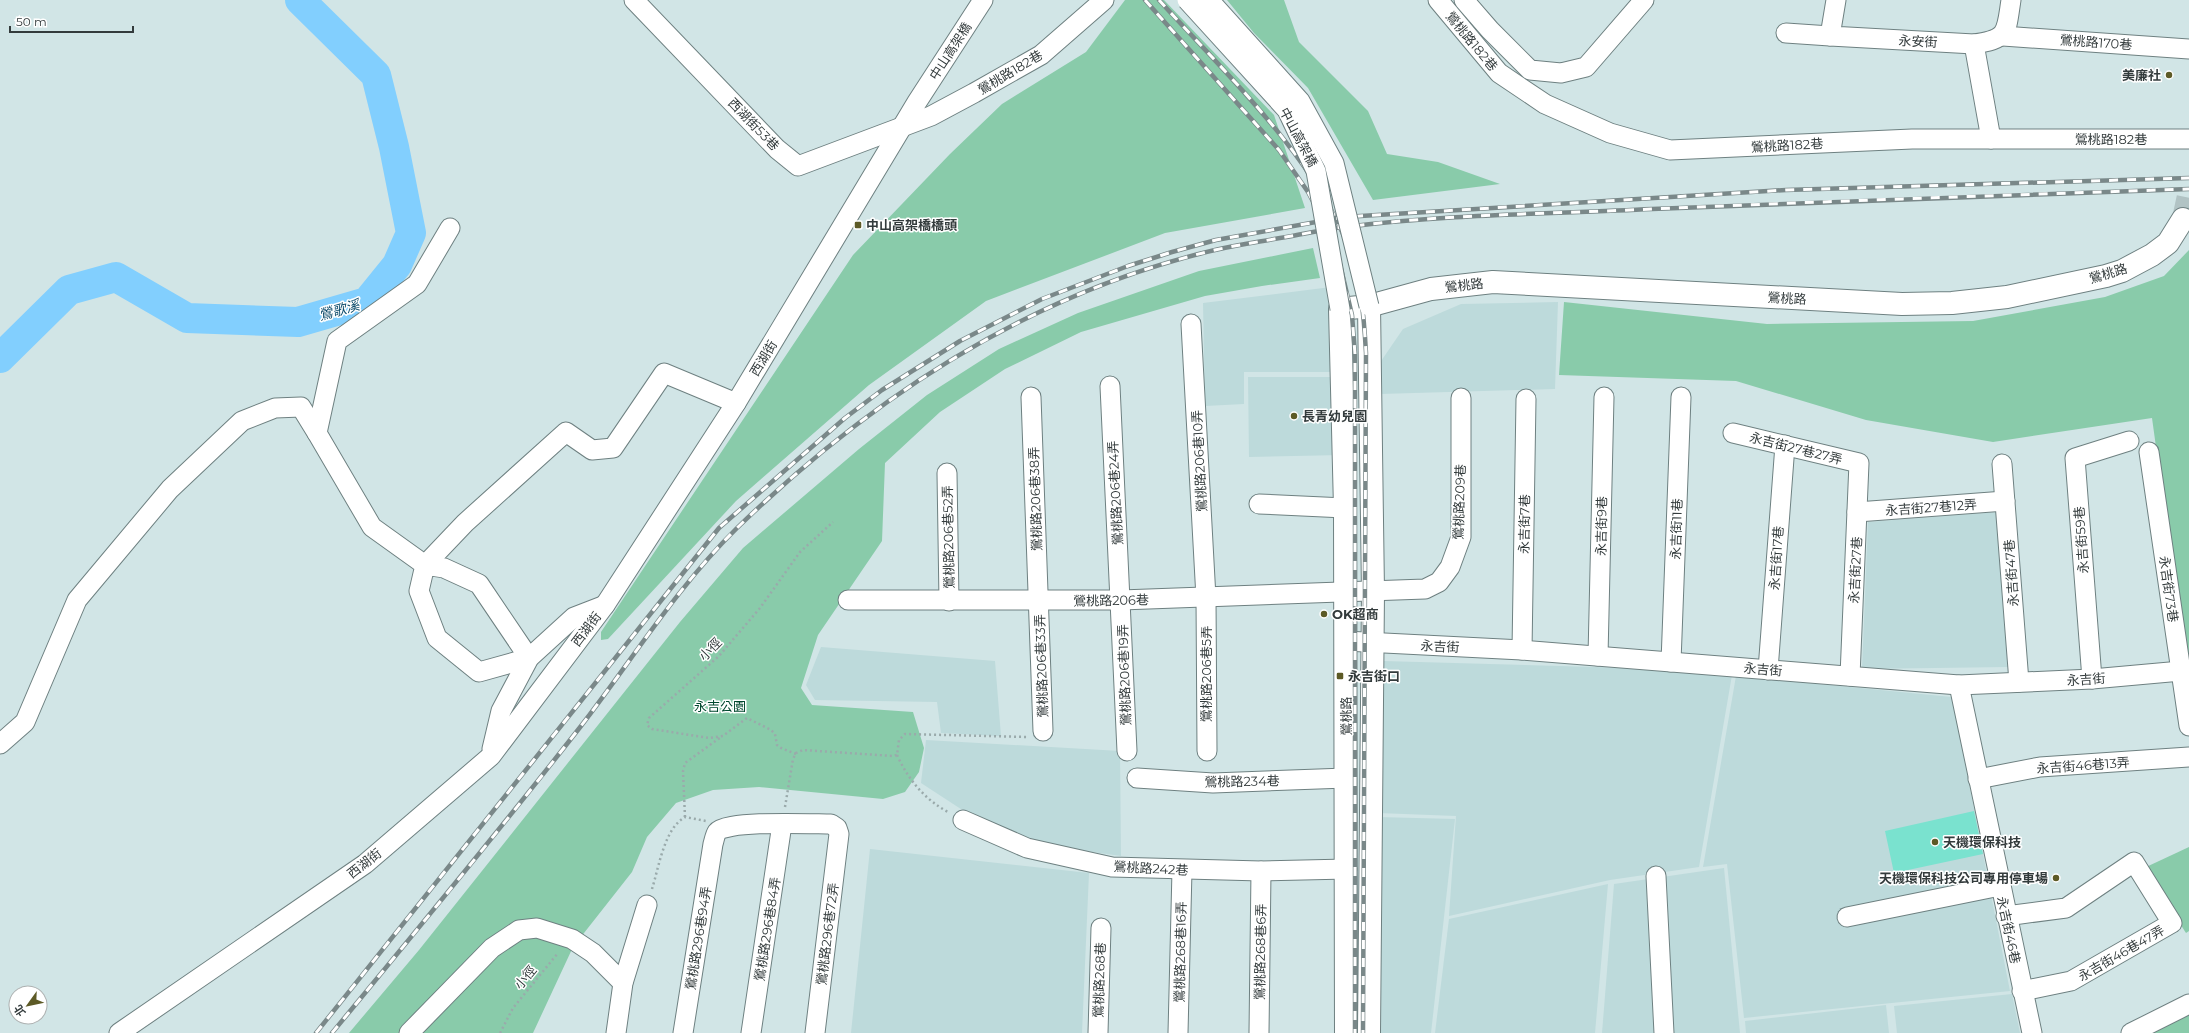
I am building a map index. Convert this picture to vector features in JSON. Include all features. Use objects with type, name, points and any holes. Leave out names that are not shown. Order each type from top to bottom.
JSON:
[{"type":"main road","name":"鶯桃路","points":[[1346,1033],[1347,868],[1344,508],[1340,309],[1370,306],[1431,289],[1493,282],[1902,304],[1952,303],[2007,297],[2122,271],[2152,255],[2168,243],[2183,219]]},
{"type":"main road","name":"鶯桃路","points":[[1369,1033],[1371,642],[1373,592],[1370,306]]},
{"type":"street","name":"西湖街53巷","points":[[634,0],[777,149],[798,166],[904,126]]},
{"type":"street","name":"中山高架橋","points":[[917,102],[983,0]]},
{"type":"street","name":"鶯桃路182巷","points":[[904,126],[937,112],[1041,55],[1104,0]]},
{"type":"street","name":"中山高架橋","points":[[1187,0],[1287,110],[1316,170],[1340,309]]},
{"type":"street","name":"中山高架橋","points":[[1209,0],[1300,101],[1334,163],[1370,306]]},
{"type":"street","name":"鶯桃路182巷","points":[[1438,0],[1499,73],[1545,104],[1610,133],[1670,150],[1912,139],[2189,138]]},
{"type":"street","points":[[1464,0],[1490,30],[1530,70],[1560,73],[1586,67],[1644,0]]},
{"type":"street","points":[[1830,36],[1836,0]]},
{"type":"street","points":[[2003,36],[2007,29],[2011,0]]},
{"type":"street","name":"永安街","points":[[1786,33],[1974,44],[1989,42],[2003,36]]},
{"type":"street","name":"鶯桃路170巷","points":[[2003,36],[2189,49]]},
{"type":"street","points":[[1974,44],[1991,139]]},
{"type":"street","name":"西湖街","points":[[119,1033],[365,864],[490,756],[604,606],[736,403],[904,126],[917,102]]},
{"type":"street","points":[[317,433],[337,341],[417,284],[450,228]]},
{"type":"street","name":"鶯桃路206巷10弄","points":[[1191,324],[1206,598]]},
{"type":"street","points":[[529,658],[479,672],[437,638],[419,590],[425,565],[465,523],[566,432],[592,450],[612,448],[664,373],[736,403]]},
{"type":"street","name":"鶯桃路206巷24弄","points":[[1110,386],[1121,600]]},
{"type":"street","name":"永吉街11巷","points":[[1671,662],[1681,396]]},
{"type":"street","name":"鶯桃路206巷38弄","points":[[1031,397],[1039,601]]},
{"type":"street","name":"永吉街9巷","points":[[1598,656],[1604,397]]},
{"type":"street","name":"鶯桃路209巷","points":[[1373,592],[1425,589],[1439,582],[1450,567],[1461,536],[1461,398]]},
{"type":"street","name":"永吉街7巷","points":[[1522,650],[1526,399]]},
{"type":"street","points":[[0,744],[25,722],[77,600],[170,489],[242,421],[275,408],[301,407],[372,527],[425,565],[444,568],[479,584],[529,658]]},
{"type":"street","name":"永吉街27巷27弄","points":[[1733,433],[1859,463]]},
{"type":"street","name":"永吉街59巷","points":[[2092,679],[2075,458],[2129,441]]},
{"type":"street","name":"永吉街17巷","points":[[1768,670],[1785,445]]},
{"type":"street","name":"永吉街73巷","points":[[2149,452],[2189,726]]},
{"type":"street","name":"永吉街27巷","points":[[1850,676],[1859,463]]},
{"type":"street","name":"永吉街47巷","points":[[2002,464],[2019,682]]},
{"type":"street","name":"鶯桃路206巷52弄","points":[[947,473],[949,601]]},
{"type":"street","name":"永吉街27巷12弄","points":[[1857,512],[2005,501]]},
{"type":"street","points":[[1260,504],[1344,508]]},
{"type":"street","name":"鶯桃路206巷","points":[[848,600],[1121,600],[1373,592]]},
{"type":"street","name":"鶯桃路206巷5弄","points":[[1206,598],[1207,751]]},
{"type":"street","name":"鶯桃路206巷19弄","points":[[1121,600],[1127,751]]},
{"type":"street","name":"鶯桃路206巷33弄","points":[[1039,601],[1044,731]]},
{"type":"street","points":[[490,756],[501,711],[529,658],[574,617],[604,606]]},
{"type":"street","name":"永吉街","points":[[1345,641],[1522,650],[1959,686],[2092,679],[2181,671]]},
{"type":"street","name":"永吉街46巷","points":[[1959,686],[2006,916],[2032,1033]]},
{"type":"street","name":"永吉街46巷13弄","points":[[1978,779],[2040,767],[2189,757]]},
{"type":"street","name":"鶯桃路234巷","points":[[1137,778],[1213,783],[1346,778]]},
{"type":"street","name":"鶯桃路242巷","points":[[963,820],[1027,848],[1112,867],[1261,871],[1347,868]]},
{"type":"street","points":[[723,828],[741,824],[782,824]]},
{"type":"street","name":"鶯桃路296巷72弄","points":[[782,824],[831,824],[837,828],[838,834],[815,1033]]},
{"type":"street","name":"鶯桃路296巷84弄","points":[[751,1033],[782,824]]},
{"type":"street","name":"鶯桃路296巷94弄","points":[[683,1033],[713,844],[717,832],[723,828]]},
{"type":"street","name":"永吉街46巷47弄","points":[[2006,916],[2066,908],[2134,862],[2172,923],[2071,981],[2022,991]]},
{"type":"street","name":"鶯桃路268巷16弄","points":[[1178,1033],[1182,870]]},
{"type":"street","name":"鶯桃路268巷6弄","points":[[1259,1033],[1261,871]]},
{"type":"street","points":[[1656,876],[1664,1033]]},
{"type":"street","points":[[1847,917],[2000,886]]},
{"type":"street","points":[[616,1033],[623,983],[647,905]]},
{"type":"street","points":[[410,1033],[492,948],[519,930],[537,928],[572,939],[592,953],[623,983]]},
{"type":"street","name":"鶯桃路268巷","points":[[1098,1033],[1101,928]]},
{"type":"street","points":[[2131,1033],[2189,1004]]},
{"type":"path","name":"小徑","points":[[723,736],[709,738],[652,729],[647,725],[649,718],[719,656],[760,608],[800,552],[833,522]]},
{"type":"path","points":[[686,817],[682,771],[685,763],[748,718],[771,730],[775,734],[777,744],[780,748],[796,754]]},
{"type":"path","points":[[963,820],[936,805],[917,788],[904,771],[897,755],[899,740],[905,734],[1039,738],[1043,735],[1044,731]]},
{"type":"path","points":[[782,824],[796,754],[803,750],[897,755]]},
{"type":"path","points":[[647,905],[668,838],[677,822],[686,817],[700,818],[723,828]]},
{"type":"path","name":"小徑","points":[[500,1033],[512,1008],[572,939]]},
{"type":"shaded area","points":[[1331,287],[1337,372],[1244,372],[1244,404],[1205,406],[1203,303]]},
{"type":"shaded area","points":[[1558,302],[1555,389],[1380,394],[1379,364],[1403,329],[1461,304]]},
{"type":"shaded area","name":"長青幼兒園","points":[[1248,377],[1339,377],[1342,455],[1249,457]]},
{"type":"shaded area","points":[[1998,512],[2008,667],[1862,669],[1868,522]]},
{"type":"shaded area","points":[[821,647],[995,661],[1001,736],[941,733],[937,702],[815,700],[806,685]]},
{"type":"shaded area","points":[[1383,661],[1630,668],[1732,675],[1699,867],[1610,880],[1449,916],[1456,816],[1378,813]]},
{"type":"shaded area","points":[[1736,676],[1952,697],[2010,991],[1744,1018],[1727,864],[1703,867]]},
{"type":"shaded area","points":[[926,740],[1120,751],[1121,856],[1028,843],[967,813],[921,783]]},
{"type":"shaded area","points":[[1377,817],[1455,819],[1431,1033],[1377,1033]]},
{"type":"shaded area","points":[[870,849],[1089,873],[1082,1033],[851,1033]]},
{"type":"shaded area","points":[[1724,868],[1740,1033],[1602,1033],[1614,884]]},
{"type":"shaded area","points":[[1608,884],[1595,1033],[1435,1033],[1449,919]]},
{"type":"shaded area","points":[[2012,994],[2020,1033],[1897,1033],[1894,1006]]},
{"type":"shaded area","points":[[1886,1005],[1889,1033],[1746,1033],[1745,1021]]},
{"type":"green space","points":[[1125,0],[1164,0],[1274,115],[1305,208],[1165,233],[986,301],[869,385],[736,501],[608,639],[601,640],[601,632],[853,255],[950,154],[1002,104],[1086,52]]},
{"type":"green space","points":[[1227,0],[1284,0],[1299,42],[1368,111],[1387,154],[1438,162],[1500,184],[1373,200],[1308,88],[1254,33]]},
{"type":"green space","name":"永吉公園","points":[[1313,248],[1320,278],[1205,296],[1081,332],[1005,369],[940,412],[885,463],[882,541],[818,635],[801,688],[812,705],[913,712],[924,748],[919,772],[905,792],[883,799],[759,787],[713,790],[676,803],[647,837],[632,872],[573,947],[533,1033],[349,1033],[419,950],[680,622],[743,548],[859,449],[927,395],[999,349],[1078,313],[1199,271]]},
{"type":"green space","points":[[2189,250],[2189,686],[2152,418],[1993,442],[1866,420],[1736,381],[1559,375],[1564,302],[1767,324],[1973,321],[2105,297],[2164,276]]},
{"type":"green space","points":[[2189,847],[2189,931],[2186,933],[2144,868]]},
{"type":"green space","points":[[2189,1015],[2189,1033],[2148,1033]]},
{"type":"building","name":"天機環保科技","points":[[1974,811],[1983,854],[1894,873],[1885,831]]},
{"type":"waterway","name":"鶯歌溪","points":[[0,358],[69,290],[116,277],[187,318],[298,322],[367,302],[397,265],[411,233],[394,147],[376,75],[300,0]]},
{"type":"tunnel","points":[[2183,219],[2189,191]]},
{"type":"railway","points":[[1145,0],[1279,150],[1308,192],[1335,243],[1352,315],[1355,354],[1355,1033]]},
{"type":"railway","points":[[1159,0],[1265,116],[1313,179],[1332,212],[1348,246],[1359,285],[1363,312],[1366,353],[1363,1033]]},
{"type":"railway","points":[[316,1033],[719,528],[845,418],[882,390],[960,341],[1042,299],[1128,266],[1216,240],[1344,217],[1786,190],[2189,178]]},
{"type":"railway","points":[[332,1033],[458,880],[581,726],[694,575],[737,528],[788,480],[842,436],[899,394],[957,356],[1018,323],[1082,293],[1147,269],[1215,250],[1329,229],[1421,219],[2189,189]]},
{"type":"place","name":"美廉社","points":[[2169,75]]},
{"type":"place","name":"中山高架橋橋頭","points":[[858,225]]},
{"type":"place","name":"長青幼兒園","points":[[1294,416]]},
{"type":"place","name":"OK超商","points":[[1324,614]]},
{"type":"place","name":"永吉街口","points":[[1340,676]]},
{"type":"place","name":"天機環保科技","points":[[1935,842]]},
{"type":"place","name":"天機環保科技公司專用停車場","points":[[2056,878]]}]
